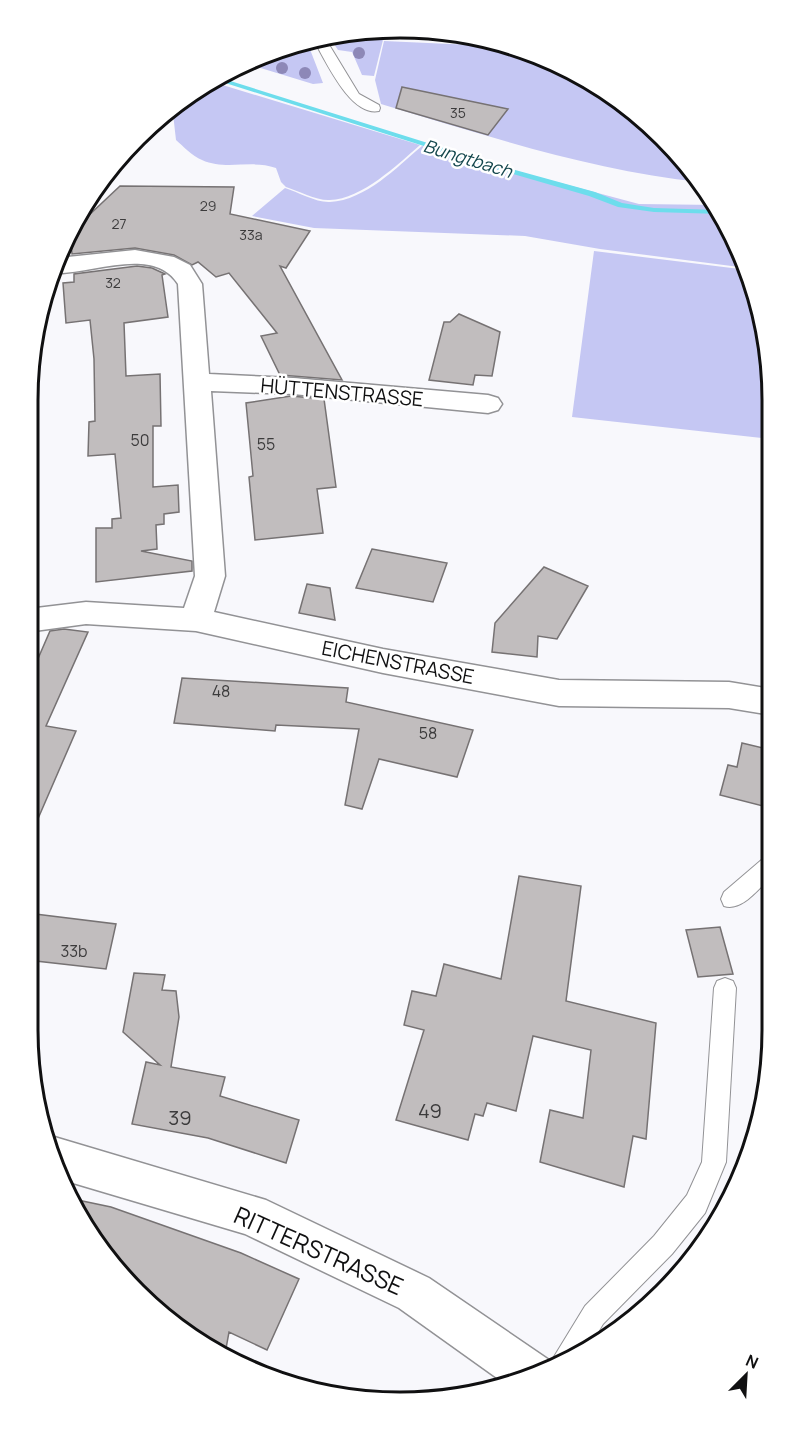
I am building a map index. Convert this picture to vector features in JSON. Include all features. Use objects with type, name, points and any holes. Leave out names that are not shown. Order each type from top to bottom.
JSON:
[{"type":"street","points":[[64,265],[123,258],[152,259],[181,270],[190,285],[210,576],[196,620]]},
{"type":"street","name":"HÜTTENSTRASSE","points":[[197,382],[293,386],[488,404]]},
{"type":"street","name":"EICHENSTRASSE","points":[[38,620],[86,613],[196,620],[383,661],[558,693],[729,695],[762,700]]},
{"type":"street","name":"RITTERSTRASSE","points":[[62,1159],[251,1215],[414,1293],[524,1370]]},
{"type":"lane","points":[[323,46],[354,97],[374,108]]},
{"type":"lane","points":[[732,899],[762,872]]},
{"type":"lane","points":[[573,1347],[594,1315],[663,1245],[696,1204],[714,1162],[725,988]]},
{"type":"shaded area","points":[[375,38],[383,40],[374,76],[362,75],[352,52],[338,50],[334,43]]},
{"type":"shaded area","points":[[384,41],[475,45],[517,57],[581,86],[621,112],[673,161],[689,181],[579,161],[381,104],[375,80]]},
{"type":"shaded area","points":[[310,49],[323,83],[313,84],[257,67]]},
{"type":"shaded area","points":[[222,85],[420,145],[378,180],[354,194],[325,200],[286,187],[281,182],[276,168],[258,164],[220,165],[211,163],[195,156],[176,140],[173,117]]},
{"type":"shaded area","points":[[422,146],[639,204],[705,205],[737,267],[600,249],[525,236],[314,228],[252,216],[285,188],[313,199],[330,202],[356,195],[391,172]]},
{"type":"shaded area","points":[[594,251],[738,269],[756,329],[762,376],[762,438],[572,417]]},
{"type":"building","points":[[402,87],[508,109],[488,135],[396,108]]},
{"type":"building","points":[[120,186],[234,187],[230,214],[310,231],[286,268],[280,266],[342,380],[280,375],[261,336],[277,333],[229,273],[216,277],[198,262],[192,265],[174,255],[135,248],[72,254],[71,248],[88,216]]},
{"type":"building","points":[[137,266],[152,268],[165,274],[162,275],[168,317],[124,323],[126,376],[160,374],[161,426],[153,426],[153,487],[178,485],[179,512],[164,514],[164,524],[156,525],[157,549],[141,551],[192,561],[192,571],[96,582],[96,528],[112,528],[112,519],[121,518],[115,454],[88,456],[89,422],[95,421],[94,359],[90,320],[66,323],[63,283],[74,282],[74,274]]},
{"type":"building","points":[[459,314],[500,332],[492,376],[475,375],[473,385],[429,380],[444,322],[450,322]]},
{"type":"building","points":[[291,396],[324,399],[336,487],[317,489],[323,533],[255,540],[249,477],[253,476],[246,403]]},
{"type":"building","points":[[372,549],[447,563],[433,602],[356,588]]},
{"type":"building","points":[[544,567],[588,586],[557,639],[538,636],[537,657],[492,652],[495,623]]},
{"type":"building","points":[[307,584],[330,588],[335,620],[299,613]]},
{"type":"building","points":[[64,629],[88,632],[46,726],[76,731],[38,819],[38,659],[50,631]]},
{"type":"building","points":[[182,678],[348,688],[346,702],[473,730],[457,777],[379,759],[362,809],[345,805],[359,729],[276,725],[275,731],[174,723]]},
{"type":"building","points":[[742,743],[762,748],[762,806],[720,795],[728,765],[737,767]]},
{"type":"building","points":[[519,876],[581,886],[566,1001],[656,1023],[646,1139],[633,1136],[624,1187],[540,1162],[550,1110],[583,1118],[591,1050],[533,1036],[516,1111],[487,1103],[483,1116],[475,1114],[468,1140],[396,1120],[424,1030],[404,1025],[412,991],[436,996],[444,964],[501,979]]},
{"type":"building","points":[[38,914],[116,924],[106,969],[38,961]]},
{"type":"building","points":[[720,927],[733,974],[698,977],[686,930]]},
{"type":"building","points":[[134,973],[165,975],[162,990],[176,991],[179,1017],[171,1067],[225,1077],[220,1096],[299,1120],[286,1163],[208,1138],[132,1124],[146,1062],[160,1065],[123,1032]]},
{"type":"building","points":[[81,1201],[111,1207],[241,1253],[299,1279],[267,1350],[229,1332],[226,1347],[179,1317],[161,1302],[112,1250]]},
{"type":"waterway","name":"Bungtbach","points":[[227,82],[452,154],[592,194],[606,201],[654,210],[709,212]]}]
